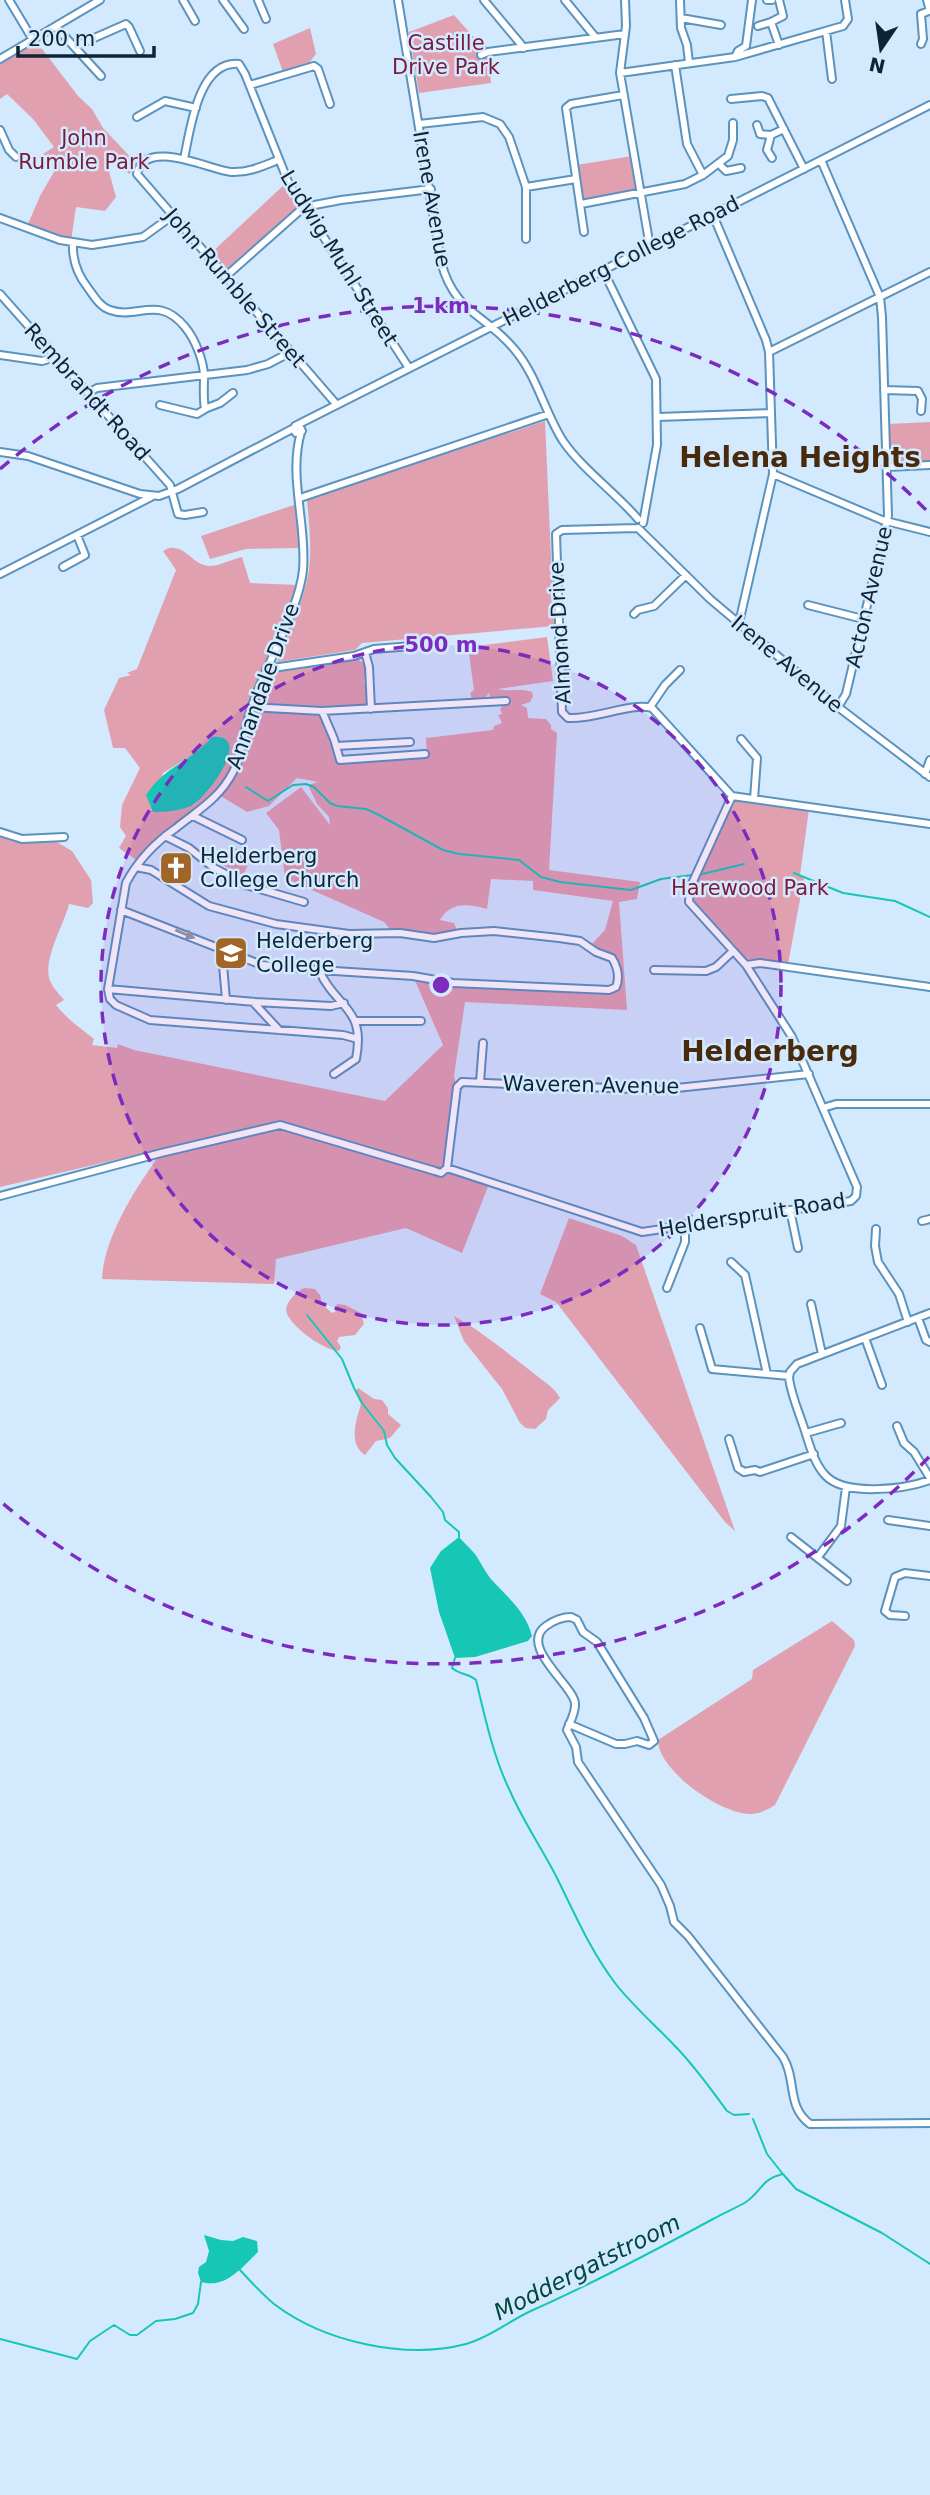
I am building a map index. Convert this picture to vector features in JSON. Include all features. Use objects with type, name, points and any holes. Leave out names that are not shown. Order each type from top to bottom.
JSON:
[{"type":"street","points":[[9,0],[33,40]]},
{"type":"street","points":[[0,59],[100,0]]},
{"type":"street","points":[[183,0],[194,21]]},
{"type":"street","points":[[223,0],[244,29]]},
{"type":"street","points":[[258,0],[266,19]]},
{"type":"street","points":[[484,0],[524,48]]},
{"type":"street","points":[[565,0],[596,38]]},
{"type":"street","points":[[625,0],[625,34],[620,73],[650,247]]},
{"type":"street","points":[[680,0],[689,63]]},
{"type":"street","points":[[735,57],[746,44],[752,0]]},
{"type":"street","points":[[758,26],[782,17],[779,0]]},
{"type":"street","points":[[620,73],[735,57],[826,31],[846,23],[845,0]]},
{"type":"street","points":[[920,44],[923,39],[921,15],[930,11],[927,0]]},
{"type":"street","name":"Irene Avenue","points":[[401,2],[441,262],[450,289],[461,303],[492,327],[519,354],[567,446],[628,508],[638,524]]},
{"type":"street","points":[[681,18],[721,24]]},
{"type":"street","points":[[771,22],[779,44]]},
{"type":"street","points":[[76,46],[126,24],[141,51]]},
{"type":"street","points":[[56,27],[101,76]]},
{"type":"street","points":[[826,31],[832,79]]},
{"type":"street","points":[[481,55],[625,34]]},
{"type":"street","name":"Ludwig Muhl Street","points":[[184,159],[205,82],[229,65],[240,65],[289,184],[409,368]]},
{"type":"street","points":[[675,65],[687,144],[703,175]]},
{"type":"street","points":[[250,85],[314,66],[318,69],[330,104]]},
{"type":"street","points":[[584,232],[566,115],[567,106],[623,95]]},
{"type":"street","points":[[732,100],[766,97],[777,132],[804,169]]},
{"type":"street","points":[[137,117],[165,101],[196,108]]},
{"type":"street","name":"Helderberg College Road","points":[[153,496],[172,492],[286,433],[298,430],[313,418],[409,368],[929,107]]},
{"type":"street","points":[[419,124],[474,117],[493,119],[506,131],[526,187],[526,239]]},
{"type":"street","points":[[581,204],[678,187],[703,175],[728,156],[732,147],[733,123]]},
{"type":"street","points":[[757,125],[760,134],[777,132]]},
{"type":"street","points":[[0,130],[9,150],[16,157]]},
{"type":"street","points":[[772,158],[767,150],[777,132]]},
{"type":"street","name":"John Rumble Street","points":[[184,159],[159,156],[143,164],[137,170],[138,176],[337,405]]},
{"type":"street","points":[[184,159],[232,172],[247,171],[278,160]]},
{"type":"street","name":"Acton Avenue","points":[[821,160],[880,297],[887,467],[887,522],[846,694],[838,707]]},
{"type":"street","points":[[718,165],[726,171],[741,168]]},
{"type":"street","points":[[526,187],[576,179]]},
{"type":"street","points":[[225,277],[304,207],[431,189]]},
{"type":"street","points":[[713,215],[769,352],[773,474],[738,624]]},
{"type":"street","points":[[0,218],[73,243],[107,244],[138,239],[153,232],[173,216]]},
{"type":"street","points":[[73,243],[72,253],[79,275],[98,301],[111,311],[150,309],[176,317],[193,341],[204,374],[208,407]]},
{"type":"street","points":[[603,271],[654,373],[658,417],[657,451],[638,524]]},
{"type":"street","points":[[769,352],[930,272]]},
{"type":"street","name":"Rembrandt Road","points":[[0,294],[170,485],[178,514],[203,512]]},
{"type":"street","points":[[88,393],[97,388],[254,369],[291,352]]},
{"type":"street","points":[[0,355],[43,361],[56,357]]},
{"type":"street","points":[[884,390],[918,391],[922,400],[921,411]]},
{"type":"street","points":[[160,405],[200,414],[233,393]]},
{"type":"street","points":[[658,417],[771,413]]},
{"type":"street","points":[[300,498],[549,414]]},
{"type":"street","name":"Annandale Drive","points":[[108,993],[126,883],[149,852],[218,793],[232,774],[251,707],[293,603],[303,571],[300,498],[295,460],[298,430]]},
{"type":"street","points":[[0,452],[28,456],[153,496]]},
{"type":"street","points":[[887,467],[930,465]]},
{"type":"street","points":[[773,474],[887,522],[930,532]]},
{"type":"street","points":[[0,574],[153,496]]},
{"type":"street","name":"Irene Avenue","points":[[622,503],[686,575],[738,624],[838,707],[928,775]]},
{"type":"street","points":[[628,508],[636,511],[645,505]]},
{"type":"street","name":"Almond Drive","points":[[638,524],[622,528],[562,530],[556,534],[562,712],[568,718],[586,719],[642,706],[650,707]]},
{"type":"street","points":[[63,567],[85,555],[77,535]]},
{"type":"street","points":[[634,614],[638,610],[651,611],[686,575]]},
{"type":"street","points":[[808,605],[863,619]]},
{"type":"street","points":[[266,669],[362,654],[374,649],[425,645]]},
{"type":"street","points":[[362,654],[369,667],[371,709]]},
{"type":"street","points":[[680,670],[665,685],[650,707],[658,712],[732,796],[930,824]]},
{"type":"street","points":[[251,707],[322,711],[506,701]]},
{"type":"street","points":[[322,711],[341,761],[425,754]]},
{"type":"street","points":[[741,739],[757,758],[754,799]]},
{"type":"street","points":[[336,746],[410,742]]},
{"type":"street","points":[[928,775],[930,760]]},
{"type":"street","points":[[732,796],[688,898],[691,906],[746,965],[792,1037],[823,1108],[836,1104],[930,1104]]},
{"type":"street","points":[[193,816],[242,839]]},
{"type":"street","points":[[0,832],[22,839],[64,837]]},
{"type":"street","points":[[166,836],[189,848],[214,868],[246,885],[304,902]]},
{"type":"street","points":[[149,852],[151,870]]},
{"type":"street","points":[[121,909],[262,965],[413,976],[453,983],[602,990],[614,989],[618,977],[612,958],[596,952],[580,941],[494,931],[434,938],[400,933],[338,933],[292,927],[238,916],[209,906],[151,870],[136,867]]},
{"type":"street","points":[[654,970],[706,971],[716,967],[733,951]]},
{"type":"street","points":[[746,965],[760,963],[930,987]]},
{"type":"street","points":[[223,965],[226,1000]]},
{"type":"street","points":[[319,970],[356,1021],[358,1039],[355,1061],[334,1074]]},
{"type":"street","points":[[108,993],[159,992],[226,1000],[331,1006],[344,1003]]},
{"type":"street","points":[[108,993],[116,1005],[150,1020],[358,1039]]},
{"type":"street","points":[[253,1002],[279,1030]]},
{"type":"street","points":[[356,1021],[421,1021]]},
{"type":"street","points":[[480,1082],[483,1043]]},
{"type":"street","name":"Waveren Avenue","points":[[447,1168],[457,1087],[462,1082],[658,1090],[809,1074]]},
{"type":"street","name":"Helderspruit Road","points":[[0,1196],[161,1153],[281,1125],[435,1171],[440,1172],[447,1168],[636,1231],[685,1226],[851,1201],[856,1196],[857,1187],[823,1108]]},
{"type":"street","points":[[790,1210],[797,1248]]},
{"type":"street","points":[[667,1288],[685,1242],[685,1226]]},
{"type":"street","points":[[876,1229],[877,1257],[884,1273],[899,1294],[908,1322]]},
{"type":"street","points":[[731,1262],[745,1275],[767,1374]]},
{"type":"street","points":[[811,1304],[821,1354]]},
{"type":"street","points":[[897,1426],[904,1443],[914,1452],[930,1479],[898,1488],[846,1487],[833,1482],[823,1474],[814,1454],[789,1376],[794,1366],[930,1313]]},
{"type":"street","points":[[918,1318],[926,1339],[930,1342]]},
{"type":"street","points":[[699,1328],[712,1369],[789,1376]]},
{"type":"street","points":[[865,1338],[883,1385]]},
{"type":"street","points":[[806,1433],[841,1423]]},
{"type":"street","points":[[729,1439],[739,1470],[744,1472],[760,1472],[814,1454]]},
{"type":"street","points":[[818,1557],[841,1526],[846,1487]]},
{"type":"street","points":[[888,1520],[930,1526]]},
{"type":"street","points":[[791,1537],[848,1581]]},
{"type":"street","points":[[905,1616],[890,1615],[885,1611],[895,1577],[905,1573],[930,1576]]},
{"type":"street","points":[[569,1724],[620,1744],[637,1741],[649,1745],[654,1741],[644,1718],[597,1642],[583,1632],[577,1619],[571,1616],[552,1622],[539,1634],[542,1655],[574,1700],[574,1710],[569,1724],[567,1730],[576,1747],[578,1762],[661,1885],[674,1922],[783,2057],[789,2070],[797,2111],[810,2124],[930,2123]]},
{"type":"green space","name":"Castille Drive Park","points":[[454,15],[479,43],[488,47],[491,83],[419,93],[409,32]]},
{"type":"green space","points":[[310,28],[316,54],[309,63],[283,72],[273,44]]},
{"type":"green space","name":"John Rumble Park","points":[[36,41],[78,96],[92,109],[103,128],[138,165],[129,174],[117,160],[108,168],[116,197],[105,211],[76,207],[71,241],[28,224],[58,165],[43,154],[54,147],[33,119],[7,94],[0,99],[0,62]]},
{"type":"green space","points":[[632,156],[636,191],[584,199],[577,165]]},
{"type":"green space","points":[[286,183],[299,203],[297,209],[229,270],[222,270],[209,255]]},
{"type":"green space","points":[[545,421],[554,626],[362,643],[355,650],[277,662],[307,582],[310,544],[307,500]]},
{"type":"green space","points":[[930,422],[930,462],[891,462],[888,424]]},
{"type":"green space","points":[[297,504],[300,548],[246,549],[210,559],[201,536]]},
{"type":"green space","points":[[175,548],[209,566],[242,557],[250,583],[298,585],[227,775],[214,794],[179,825],[165,831],[136,860],[119,848],[126,836],[120,827],[122,805],[140,768],[125,748],[113,748],[104,710],[119,678],[131,675],[127,673],[137,669],[176,570],[163,551]],"holes":[[[209,740],[195,804],[174,810],[151,810],[163,773],[202,749]]]},
{"type":"green space","points":[[547,637],[553,681],[498,689],[532,692],[530,702],[521,705],[527,708],[528,718],[546,719],[551,729],[557,733],[549,870],[640,882],[637,899],[619,902],[627,1010],[465,1002],[454,1076],[456,1084],[443,1168],[439,1171],[280,1121],[0,1187],[0,837],[34,843],[52,839],[72,851],[91,880],[93,903],[88,908],[69,904],[51,953],[48,973],[51,984],[64,1000],[56,1005],[94,1039],[92,1045],[117,1048],[118,1044],[134,1050],[385,1101],[443,1045],[413,976],[453,983],[595,990],[617,986],[615,962],[589,947],[605,930],[613,901],[533,890],[533,881],[491,879],[487,909],[467,905],[455,907],[440,920],[454,923],[457,930],[440,933],[393,933],[384,922],[285,878],[279,830],[266,813],[301,787],[330,825],[329,817],[317,804],[309,787],[318,782],[297,778],[269,806],[247,812],[219,795],[229,783],[253,709],[319,712],[323,715],[337,759],[348,762],[427,757],[426,738],[493,730],[494,726],[502,723],[498,715],[502,714],[500,709],[504,704],[498,698],[490,698],[489,693],[483,701],[472,699],[470,693],[474,690],[468,647]]},
{"type":"green space","points":[[356,658],[366,665],[367,679],[364,679],[368,705],[322,710],[254,706],[269,671]]},
{"type":"green space","name":"Harewood Park","points":[[733,799],[809,809],[800,875],[804,878],[788,964],[743,958],[694,905],[691,891]]},
{"type":"green space","points":[[231,846],[252,857],[243,875],[221,864]]},
{"type":"green space","points":[[280,1125],[434,1171],[446,1168],[489,1184],[462,1253],[406,1228],[276,1259],[274,1284],[102,1279],[104,1263],[115,1230],[132,1197],[161,1153]]},
{"type":"green space","points":[[569,1218],[622,1236],[636,1245],[735,1531],[725,1522],[556,1302],[540,1294]]},
{"type":"green space","points":[[304,1288],[315,1289],[322,1304],[332,1313],[335,1312],[337,1304],[361,1313],[364,1324],[355,1335],[339,1337],[339,1351],[310,1338],[287,1314],[289,1302]]},
{"type":"green space","points":[[454,1316],[499,1346],[558,1395],[560,1398],[548,1410],[546,1419],[535,1429],[526,1428],[520,1423],[502,1389],[464,1341]]},
{"type":"green space","points":[[358,1388],[374,1399],[382,1400],[388,1408],[388,1414],[401,1425],[390,1438],[376,1441],[365,1455],[356,1445],[355,1439],[361,1404],[355,1392]]},
{"type":"green space","points":[[832,1621],[854,1640],[855,1646],[775,1805],[757,1813],[738,1812],[708,1799],[679,1777],[668,1765],[658,1740],[752,1679],[753,1670]]},
{"type":"shaded area","points":[[212,737],[224,738],[229,745],[224,767],[216,780],[191,806],[153,812],[146,795],[153,785]]},
{"type":"shaded area","points":[[459,1537],[475,1554],[490,1578],[520,1611],[532,1636],[528,1641],[475,1657],[455,1658],[439,1612],[430,1568],[441,1551]]},
{"type":"shaded area","points":[[204,2235],[221,2240],[233,2241],[243,2237],[257,2241],[258,2252],[226,2280],[201,2282],[199,2267],[206,2262],[209,2251]]},
{"type":"waterway","points":[[246,787],[268,801],[293,785],[306,784],[314,787],[330,803],[366,809],[443,850],[519,860],[541,877],[560,882],[631,890],[661,879],[692,875]]},
{"type":"waterway","points":[[698,875],[744,864]]},
{"type":"waterway","name":"Moddergatstroom","points":[[794,873],[843,893],[895,901],[930,917]]},
{"type":"waterway","points":[[307,1315],[342,1359],[362,1403],[384,1431],[387,1445],[395,1458],[431,1497],[443,1512],[445,1520],[459,1532],[459,1537]]},
{"type":"waterway","points":[[455,1658],[452,1668],[476,1680],[504,1778],[606,1970],[629,1999],[688,2060],[727,2111],[734,2115],[749,2114]]},
{"type":"waterway","points":[[753,2119],[767,2154],[782,2173]]},
{"type":"waterway","name":"Moddergatstroom","points":[[240,2270],[274,2304],[317,2329],[341,2338],[417,2350],[466,2344],[746,2202],[766,2182],[783,2174],[796,2189],[882,2233],[930,2264]]},
{"type":"waterway","points":[[0,2339],[77,2359],[90,2341],[114,2325],[130,2335],[137,2335],[156,2321],[193,2313],[198,2304],[201,2282]]},
{"type":"place","name":"Helderberg College Church","points":[[176,868]]},
{"type":"place","name":"Helderberg College","points":[[231,953]]},
{"type":"district","name":"Helena Heights","points":[[800,457]]},
{"type":"district","name":"Helderberg","points":[[770,1051]]}]
